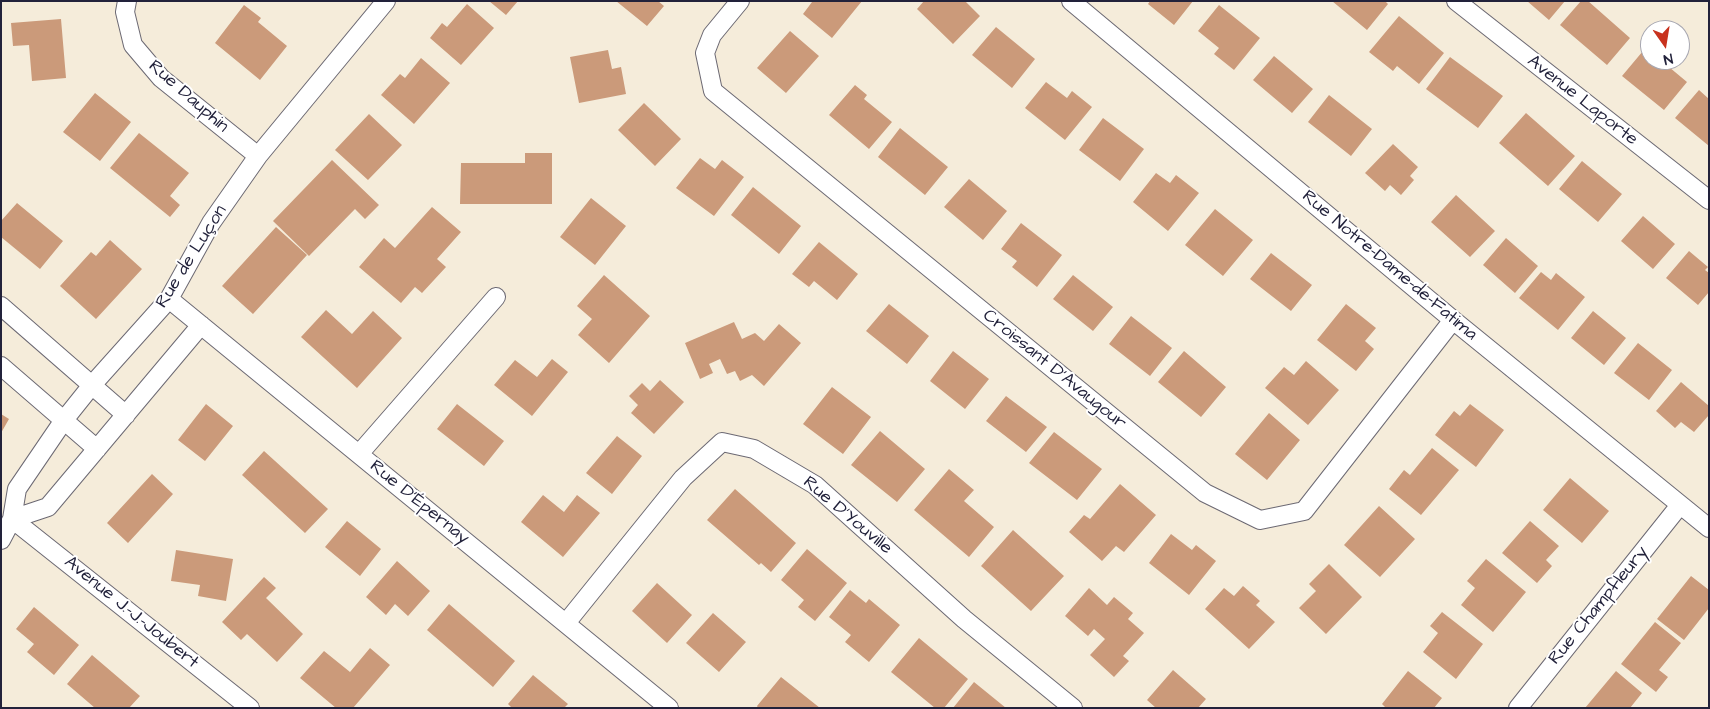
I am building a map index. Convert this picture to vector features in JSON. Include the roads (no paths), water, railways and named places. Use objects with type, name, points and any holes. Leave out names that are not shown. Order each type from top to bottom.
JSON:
[{"type":"street","name":"Rue Dauphin","points":[[127,1],[125,12],[133,45],[161,78],[258,156]]},
{"type":"street","name":"Rue de Luçon","points":[[1,540],[12,519],[17,489],[64,420],[92,385],[169,299],[211,223],[258,156],[386,1]]},
{"type":"street","name":"Croissant D'Avaugour","points":[[740,1],[712,35],[706,54],[713,91],[1205,493],[1260,520],[1304,511],[1453,320]]},
{"type":"street","name":"Rue Notre-Dame-de-Fatima","points":[[1071,1],[1453,320],[1709,528]]},
{"type":"street","name":"Avenue Laporte","points":[[1456,1],[1709,200]]},
{"type":"street","points":[[359,454],[496,297]]},
{"type":"street","name":"Rue D'Épernay","points":[[169,299],[669,708]]},
{"type":"street","points":[[1,306],[126,414]]},
{"type":"street","points":[[12,519],[48,507],[201,325]]},
{"type":"street","points":[[1,366],[97,449]]},
{"type":"street","name":"Rue D'Youville","points":[[566,623],[683,478],[722,442],[754,449],[815,485],[964,619],[1073,708]]},
{"type":"street","name":"Rue Champfleury","points":[[1518,708],[1680,505]]},
{"type":"street","name":"Avenue J.-J.-Joubert","points":[[12,519],[250,708]]}]
